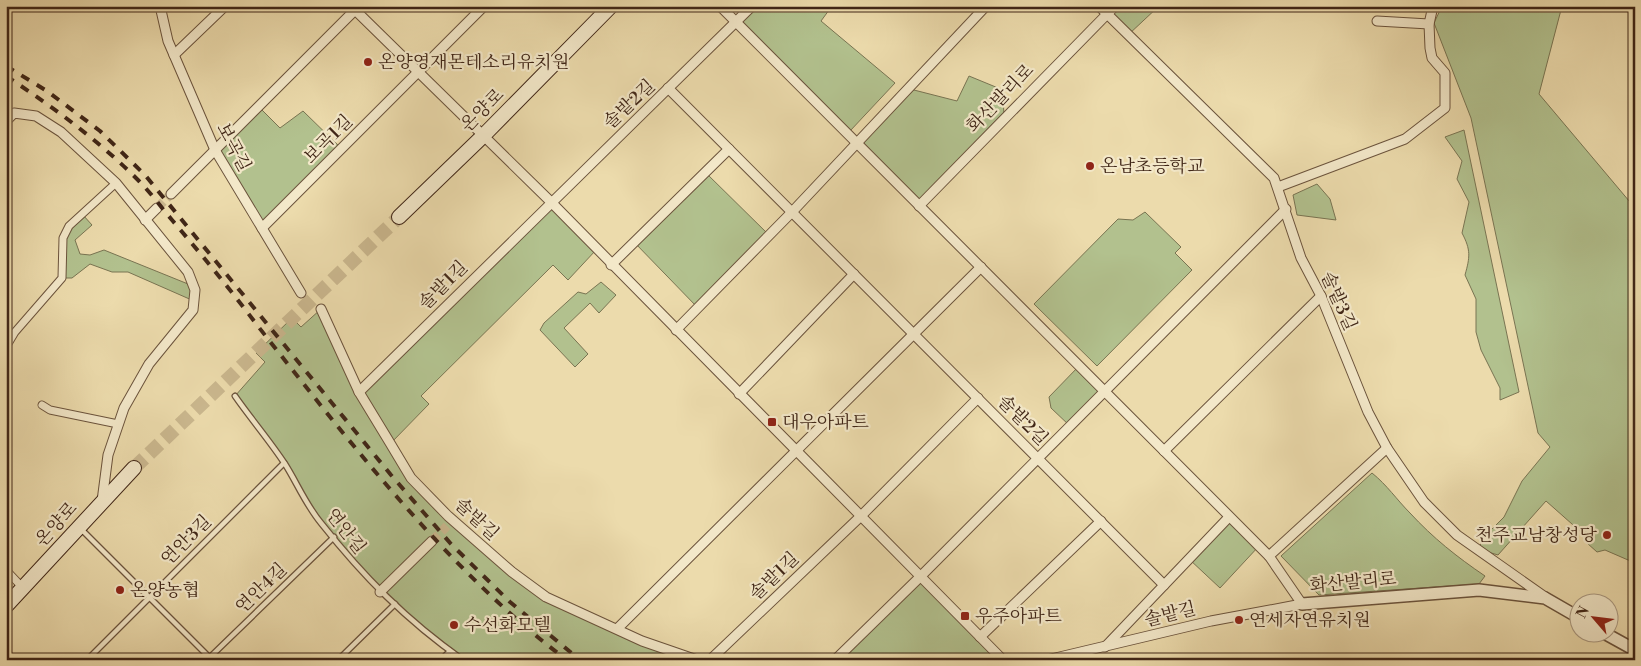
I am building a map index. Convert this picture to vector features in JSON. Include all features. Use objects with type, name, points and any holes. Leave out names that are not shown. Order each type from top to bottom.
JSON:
[{"type":"main road","name":"온양로","points":[[399,217],[483,136],[611,6]]},
{"type":"main road","name":"온양로","points":[[6,606],[134,468]]},
{"type":"street","name":"보곡길","points":[[160,6],[164,26],[174,55],[215,150],[301,293]]},
{"type":"street","points":[[174,55],[225,6]]},
{"type":"street","name":"보곡1길","points":[[262,228],[484,6]]},
{"type":"street","name":"화산발리로","points":[[720,6],[1269,556],[1302,604],[1479,590],[1545,598],[1568,611]]},
{"type":"street","points":[[668,88],[752,6]]},
{"type":"street","points":[[676,330],[792,212],[986,6]]},
{"type":"street","name":"솔밭3길","points":[[1099,6],[1274,178],[1286,208],[1301,258],[1322,296],[1368,412],[1387,448],[1424,502],[1444,524],[1545,598]]},
{"type":"street","points":[[1107,14],[1115,6]]},
{"type":"street","points":[[1278,188],[1405,139],[1445,108],[1445,73],[1432,58],[1429,24],[1433,6]]},
{"type":"street","points":[[171,194],[355,8],[417,73],[550,202],[1003,660]]},
{"type":"street","name":"화산발리로","points":[[919,206],[1107,14]]},
{"type":"street","points":[[1377,21],[1429,24]]},
{"type":"street","name":"솔밭2길","points":[[550,202],[668,88],[1164,585]]},
{"type":"street","points":[[6,121],[14,114],[36,116],[61,132],[116,183],[188,272],[195,290],[193,310],[149,364],[124,408],[108,455],[102,501]]},
{"type":"street","points":[[611,265],[729,148]]},
{"type":"street","points":[[6,347],[15,332],[62,278],[63,238],[69,226],[116,183]]},
{"type":"street","name":"솔밭1길","points":[[359,392],[550,202]]},
{"type":"street","points":[[145,220],[157,208]]},
{"type":"street","points":[[835,660],[921,576],[1286,208]]},
{"type":"street","points":[[618,628],[981,267]]},
{"type":"street","points":[[739,394],[854,274]]},
{"type":"street","points":[[1164,451],[1322,296]]},
{"type":"street","name":"솔밭길","points":[[321,309],[359,392],[411,478],[450,523],[546,597],[618,628],[642,641],[697,660]]},
{"type":"street","name":"솔밭1길","points":[[710,660],[861,516],[978,398]]},
{"type":"street","points":[[42,405],[50,410],[118,424]]},
{"type":"street","points":[[1269,556],[1387,448]]},
{"type":"street","points":[[1105,647],[1229,517]]},
{"type":"street","points":[[980,637],[1101,521]]},
{"type":"street","points":[[380,592],[432,541]]},
{"type":"street","points":[[6,570],[23,588]]},
{"type":"street","name":"솔밭길","points":[[1047,660],[1211,621],[1302,604]]},
{"type":"street","points":[[1618,641],[1635,650]]},
{"type":"lane","name":"연안길","points":[[235,396],[284,463],[320,522],[334,537],[345,554],[380,592],[419,629],[463,660]]},
{"type":"lane","name":"연안3길","points":[[87,660],[284,463]]},
{"type":"lane","points":[[79,527],[210,659]]},
{"type":"lane","name":"연안4길","points":[[210,659],[334,537]]},
{"type":"lane","points":[[338,660],[394,604]]},
{"type":"lane","points":[[442,660],[450,651]]},
{"type":"green space","points":[[757,6],[832,6],[821,21],[895,83],[850,131],[741,22]]},
{"type":"green space","points":[[1115,6],[1159,6],[1128,35],[1107,15]]},
{"type":"green space","points":[[1442,6],[1562,6],[1539,94],[1635,208],[1635,563],[1605,550],[1597,552],[1587,543],[1590,540],[1546,501],[1498,555],[1478,549],[1485,536],[1504,517],[1522,481],[1550,447],[1538,433],[1471,118],[1434,23]]},
{"type":"green space","points":[[969,76],[1003,90],[1004,119],[919,206],[859,143],[910,89],[957,101]]},
{"type":"green space","points":[[259,107],[280,128],[303,111],[342,149],[262,228],[215,150]]},
{"type":"green space","points":[[1464,130],[1519,392],[1500,400],[1500,388],[1481,350],[1476,332],[1476,299],[1465,275],[1469,254],[1462,233],[1469,202],[1457,179],[1462,161],[1445,137]]},
{"type":"green space","points":[[705,172],[769,235],[698,308],[634,242]]},
{"type":"green space","points":[[1317,184],[1330,199],[1336,220],[1297,215],[1293,195]]},
{"type":"green space","points":[[550,201],[596,250],[568,280],[553,265],[421,396],[429,404],[390,444],[411,478],[453,520],[546,597],[697,660],[463,660],[380,592],[320,522],[284,463],[235,396],[265,362],[256,353],[292,318],[301,327],[321,309],[359,391]]},
{"type":"green space","points":[[1145,212],[1181,247],[1175,253],[1192,270],[1097,366],[1034,304],[1118,219],[1133,220]]},
{"type":"green space","points":[[83,215],[92,225],[75,240],[80,254],[90,255],[104,250],[193,286],[194,301],[128,272],[112,272],[90,264],[72,278],[62,278],[63,238]]},
{"type":"green space","points":[[601,282],[616,295],[599,313],[590,303],[564,328],[588,354],[575,367],[540,330],[544,323],[578,292],[586,294]]},
{"type":"green space","points":[[1079,366],[1104,391],[1070,426],[1051,408],[1049,397]]},
{"type":"green space","points":[[1372,473],[1436,539],[1485,576],[1479,584],[1319,595],[1281,556]]},
{"type":"green space","points":[[1229,517],[1259,546],[1220,588],[1189,559]]},
{"type":"green space","points":[[921,576],[1003,660],[835,660]]},
{"type":"tunnel","points":[[157,208],[171,194]]},
{"type":"tunnel","points":[[134,468],[399,217]]},
{"type":"tunnel","points":[[432,541],[447,526]]},
{"type":"railway","points":[[6,66],[47,91],[100,131],[145,175],[391,475],[451,544],[510,602],[580,660]]},
{"type":"railway","points":[[6,76],[58,112],[123,165],[226,285],[327,414],[402,503],[482,587],[567,660]]},
{"type":"place","name":"온양영재몬테소리유치원","points":[[368,62]]},
{"type":"place","name":"온남초등학교","points":[[1090,166]]},
{"type":"place","name":"대우아파트","points":[[772,422]]},
{"type":"place","name":"천주교남창성당","points":[[1607,535]]},
{"type":"place","name":"온양농협","points":[[120,590]]},
{"type":"place","name":"우주아파트","points":[[965,616]]},
{"type":"place","name":"연세자연유치원","points":[[1239,620]]},
{"type":"place","name":"수선화모텔","points":[[454,625]]}]
